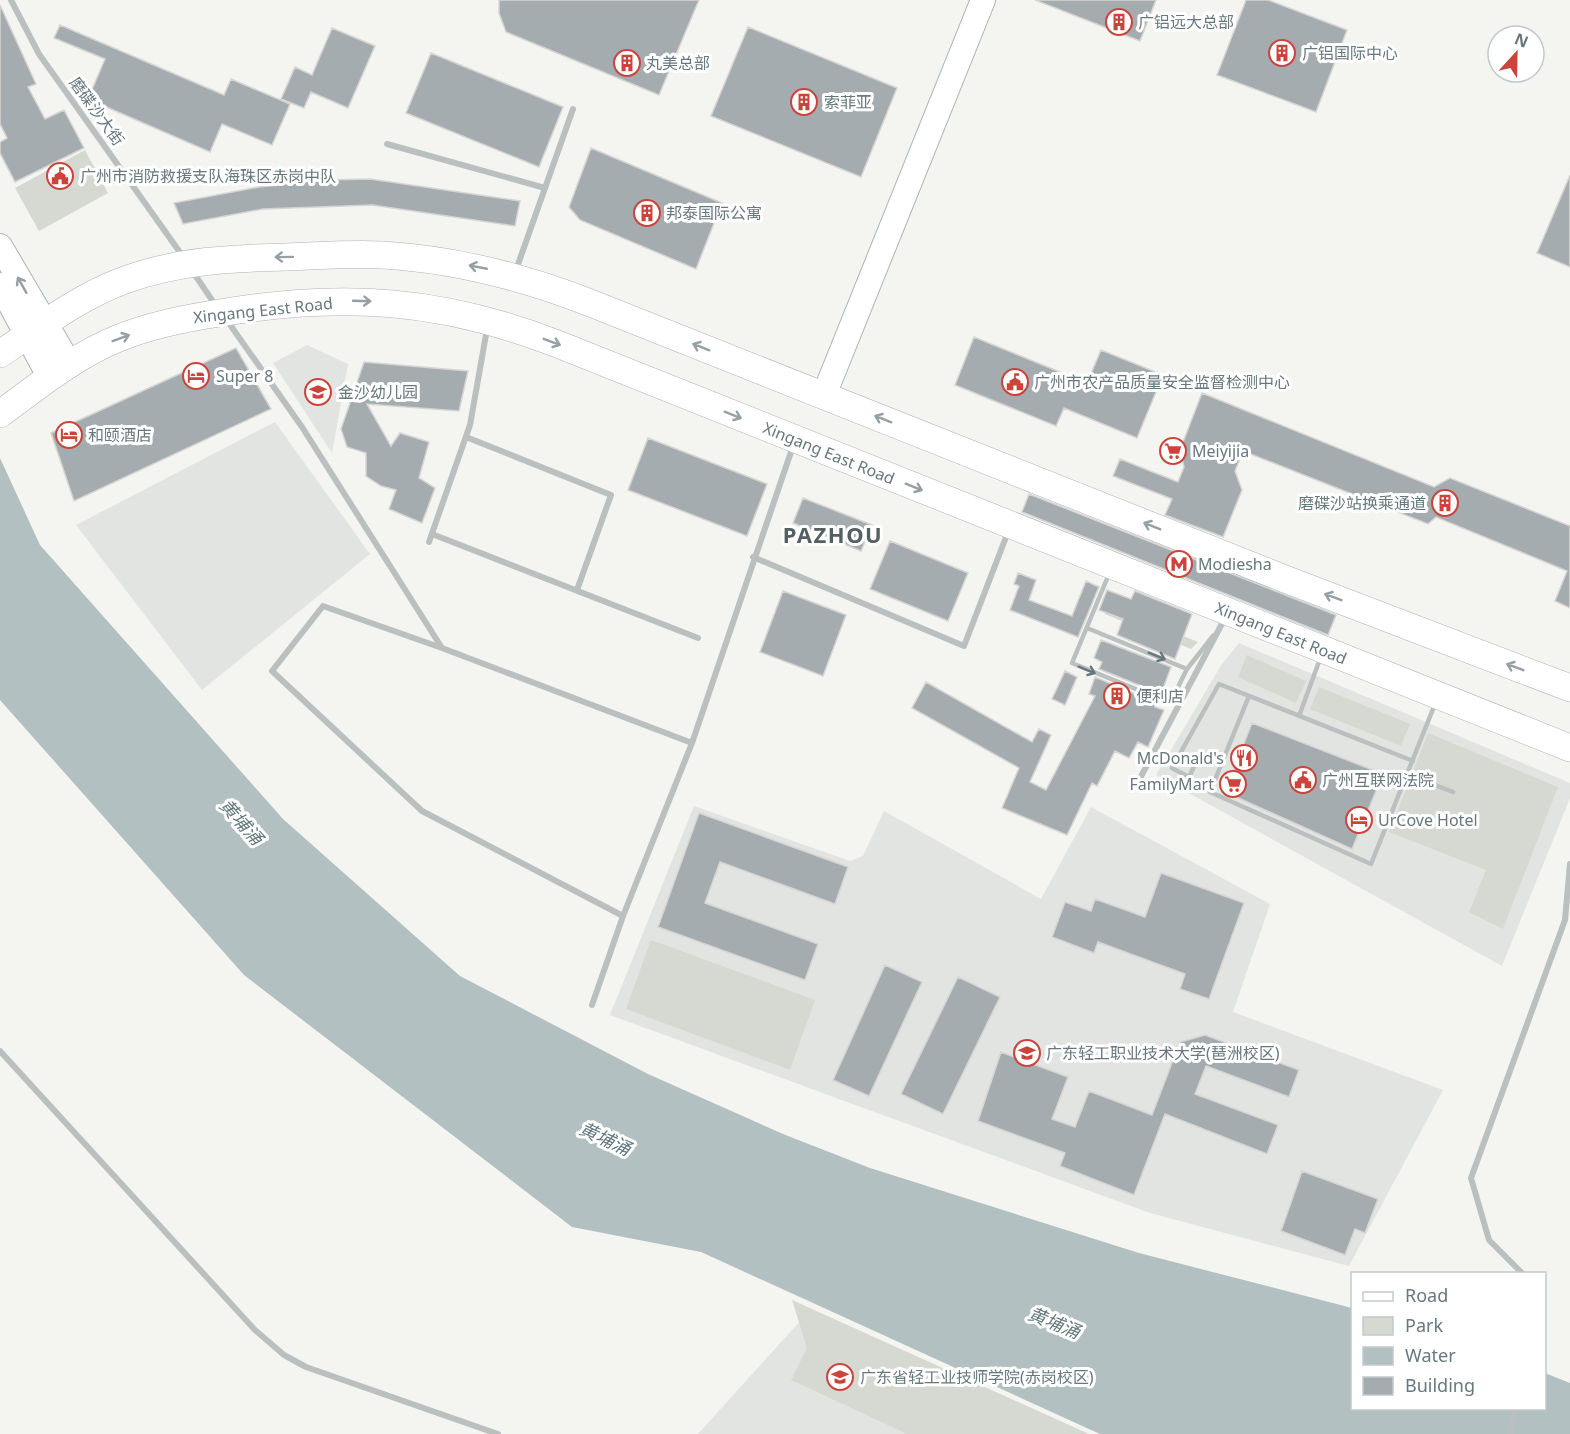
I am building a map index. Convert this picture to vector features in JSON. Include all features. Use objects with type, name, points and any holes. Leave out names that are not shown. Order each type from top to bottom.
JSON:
[{"type":"main road","points":[[0,354],[87,297],[123,281],[167,267],[247,258],[383,255],[463,264],[514,276],[593,304],[1285,579],[1570,688]]},
{"type":"main road","name":"Xingang East Road","points":[[0,414],[60,372],[118,338],[184,319],[294,303],[354,301],[421,306],[488,320],[555,343],[1113,566],[1224,620],[1323,650],[1570,748]]},
{"type":"street","name":"磨碟沙大街","points":[[12,0],[39,54],[221,313],[246,344],[302,427],[442,648]]},
{"type":"street","points":[[824,395],[983,0]]},
{"type":"street","points":[[514,276],[573,109]]},
{"type":"street","points":[[387,144],[545,188]]},
{"type":"street","points":[[0,246],[36,330],[60,372]]},
{"type":"street","points":[[0,285],[36,330]]},
{"type":"street","points":[[429,542],[466,437],[488,320]]},
{"type":"street","points":[[466,437],[611,495],[577,590]]},
{"type":"street","points":[[592,1005],[623,916],[692,743],[753,557],[795,440]]},
{"type":"street","points":[[753,557],[964,645],[1011,525]]},
{"type":"street","points":[[432,534],[698,638]]},
{"type":"street","points":[[623,916],[422,811],[272,671],[322,606],[442,648],[692,743]]},
{"type":"street","points":[[1137,784],[1224,620]]},
{"type":"street","points":[[1521,1272],[1489,1240],[1471,1178],[1565,920],[1570,864]]},
{"type":"street","points":[[0,1051],[255,1330],[284,1355],[306,1367],[498,1434]]},
{"type":"street","points":[[1510,1434],[1515,1410]]},
{"type":"lane","points":[[1113,566],[1072,663],[1170,703],[1187,669],[1224,620]]},
{"type":"lane","points":[[1087,628],[1187,669]]},
{"type":"lane","points":[[1299,716],[1323,650]]},
{"type":"lane","points":[[1200,754],[1189,777],[1172,768],[1219,684],[1413,762]]},
{"type":"lane","points":[[1249,696],[1210,792],[1371,864],[1438,696]]},
{"type":"lane","points":[[1407,774],[1453,792]]},
{"type":"shaded area","name":"金沙幼儿园","points":[[307,345],[348,364],[332,453],[273,363]]},
{"type":"shaded area","points":[[275,422],[370,554],[202,690],[76,525]]},
{"type":"shaded area","points":[[1239,643],[1570,783],[1570,798],[1502,966],[1156,775],[1222,664]]},
{"type":"shaded area","name":"广东轻工职业技术大学(琶洲校区)","points":[[694,806],[850,861],[863,856],[884,811],[1041,899],[1091,807],[1270,904],[1233,1012],[1443,1090],[1349,1266],[1150,1213],[610,1015]]},
{"type":"shaded area","name":"广东省轻工业技师学院(赤岗校区)","points":[[801,1320],[1060,1434],[698,1434]]},
{"type":"green space","points":[[85,150],[108,193],[39,231],[15,188]]},
{"type":"green space","points":[[1106,604],[1198,642],[1191,649],[1105,614]]},
{"type":"green space","points":[[1247,655],[1306,681],[1296,703],[1238,677]]},
{"type":"green space","points":[[1319,687],[1410,724],[1401,746],[1310,709]]},
{"type":"green space","points":[[1428,733],[1558,787],[1503,929],[1469,912],[1486,870],[1389,832]]},
{"type":"green space","points":[[651,940],[815,1000],[790,1070],[626,1009]]},
{"type":"green space","points":[[792,1300],[1089,1434],[907,1434],[791,1380],[807,1348]]},
{"type":"water","name":"黄埔涌","points":[[0,458],[40,545],[283,819],[460,976],[648,1074],[783,1134],[870,1168],[1139,1253],[1351,1308],[1351,1410],[1546,1410],[1546,1373],[1570,1383],[1570,1434],[1100,1434],[701,1252],[572,1227],[244,975],[0,700]]},
{"type":"building","name":"丸美总部","points":[[499,0],[699,0],[659,95],[506,32],[499,13]]},
{"type":"building","name":"广铝远大总部","points":[[1035,0],[1156,0],[1140,41]]},
{"type":"building","name":"广铝国际中心","points":[[1246,0],[1268,0],[1347,30],[1316,112],[1217,75]]},
{"type":"building","points":[[0,5],[36,84],[28,87],[45,119],[64,110],[84,148],[15,182],[0,153],[0,142],[7,138],[0,124]]},
{"type":"building","points":[[60,25],[224,95],[231,79],[290,104],[272,145],[222,124],[210,152],[88,99],[105,59],[54,38]]},
{"type":"building","name":"索菲亚","points":[[748,27],[897,88],[861,177],[711,116]]},
{"type":"building","points":[[332,28],[375,46],[348,108],[311,92],[304,108],[281,99],[295,67],[312,75]]},
{"type":"building","points":[[431,53],[563,107],[539,167],[406,113]]},
{"type":"building","name":"邦泰国际公寓","points":[[591,148],[722,203],[696,269],[580,220],[569,207]]},
{"type":"building","points":[[1570,175],[1570,267],[1537,253]]},
{"type":"building","points":[[370,179],[520,201],[515,226],[372,205],[263,209],[183,224],[174,203],[259,187],[324,180]]},
{"type":"building","points":[[974,337],[1087,383],[1101,350],[1163,375],[1137,438],[1064,408],[1056,426],[955,385]]},
{"type":"building","points":[[236,348],[271,409],[74,501],[51,433]]},
{"type":"building","points":[[364,362],[468,371],[459,411],[367,404],[391,446],[400,433],[429,442],[419,478],[435,488],[422,523],[389,509],[396,490],[381,486],[366,476],[366,453],[347,447],[341,429]]},
{"type":"building","name":"磨碟沙站换乘通道","points":[[1202,393],[1434,487],[1450,478],[1570,526],[1570,608],[1555,601],[1567,571],[1436,517],[1428,524],[1243,451],[1235,471],[1242,490],[1223,537],[1165,515],[1172,499],[1113,476],[1120,459],[1178,482],[1184,467],[1180,450]]},
{"type":"building","points":[[648,438],[767,484],[747,536],[628,490]]},
{"type":"building","points":[[1029,494],[1336,615],[1328,635],[1022,512]]},
{"type":"building","points":[[803,498],[872,525],[861,551],[793,523]]},
{"type":"building","points":[[890,541],[968,573],[948,621],[870,589]]},
{"type":"building","points":[[1018,573],[1036,580],[1029,600],[1072,616],[1086,581],[1099,587],[1078,637],[1010,610],[1019,586],[1014,584]]},
{"type":"building","points":[[1107,590],[1131,599],[1135,591],[1192,614],[1175,659],[1117,635],[1123,619],[1099,610]]},
{"type":"building","points":[[783,591],[846,615],[823,676],[760,652]]},
{"type":"building","points":[[1101,640],[1171,667],[1161,694],[1099,669],[1102,662],[1094,658]]},
{"type":"building","points":[[1065,671],[1077,677],[1065,705],[1052,699]]},
{"type":"building","points":[[1095,677],[1157,703],[1155,707],[1164,710],[1148,747],[1138,742],[1129,758],[1115,751],[1097,786],[1092,783],[1067,835],[1002,808],[1019,768],[912,708],[926,682],[1032,742],[1039,729],[1051,735],[1030,782],[1046,790],[1095,696],[1089,694]]},
{"type":"building","points":[[1252,723],[1383,774],[1352,849],[1225,792]]},
{"type":"building","points":[[699,813],[848,867],[835,904],[720,862],[705,903],[818,944],[805,980],[658,927]]},
{"type":"building","points":[[1161,873],[1244,903],[1209,999],[1180,989],[1185,974],[1098,942],[1094,953],[1052,937],[1065,902],[1091,911],[1095,899],[1145,917]]},
{"type":"building","points":[[885,965],[922,982],[869,1096],[833,1080]]},
{"type":"building","points":[[958,977],[1000,997],[943,1114],[901,1094]]},
{"type":"building","points":[[1205,1035],[1299,1070],[1289,1097],[1206,1066],[1195,1094],[1278,1125],[1267,1154],[1165,1114],[1134,1195],[1060,1166],[1065,1153],[978,1121],[1001,1052],[1068,1077],[1052,1119],[1075,1127],[1089,1091],[1152,1115],[1180,1042]]},
{"type":"building","points":[[1302,1171],[1378,1199],[1365,1233],[1355,1229],[1345,1255],[1281,1231]]},
{"type":"place","name":"广铝远大总部","points":[[1119,22]]},
{"type":"place","name":"广铝国际中心","points":[[1282,53]]},
{"type":"place","name":"丸美总部","points":[[627,63]]},
{"type":"place","name":"索菲亚","points":[[804,102]]},
{"type":"place","name":"广州市消防救援支队海珠区赤岗中队","points":[[60,176]]},
{"type":"place","name":"邦泰国际公寓","points":[[647,213]]},
{"type":"place","name":"Super 8","points":[[196,376]]},
{"type":"place","name":"广州市农产品质量安全监督检测中心","points":[[1015,382]]},
{"type":"place","name":"金沙幼儿园","points":[[318,392]]},
{"type":"place","name":"和颐酒店","points":[[69,435]]},
{"type":"place","name":"Meiyijia","points":[[1173,451]]},
{"type":"place","name":"磨碟沙站换乘通道","points":[[1445,503]]},
{"type":"place","name":"Modiesha","points":[[1179,564]]},
{"type":"place","name":"便利店","points":[[1117,696]]},
{"type":"place","name":"McDonald's","points":[[1244,758]]},
{"type":"place","name":"广州互联网法院","points":[[1303,780]]},
{"type":"place","name":"FamilyMart","points":[[1233,784]]},
{"type":"place","name":"UrCove Hotel","points":[[1359,820]]},
{"type":"place","name":"广东轻工职业技术大学(琶洲校区)","points":[[1027,1053]]},
{"type":"place","name":"广东省轻工业技师学院(赤岗校区)","points":[[840,1377]]},
{"type":"district","name":"PAZHOU","points":[[833,535]]}]
